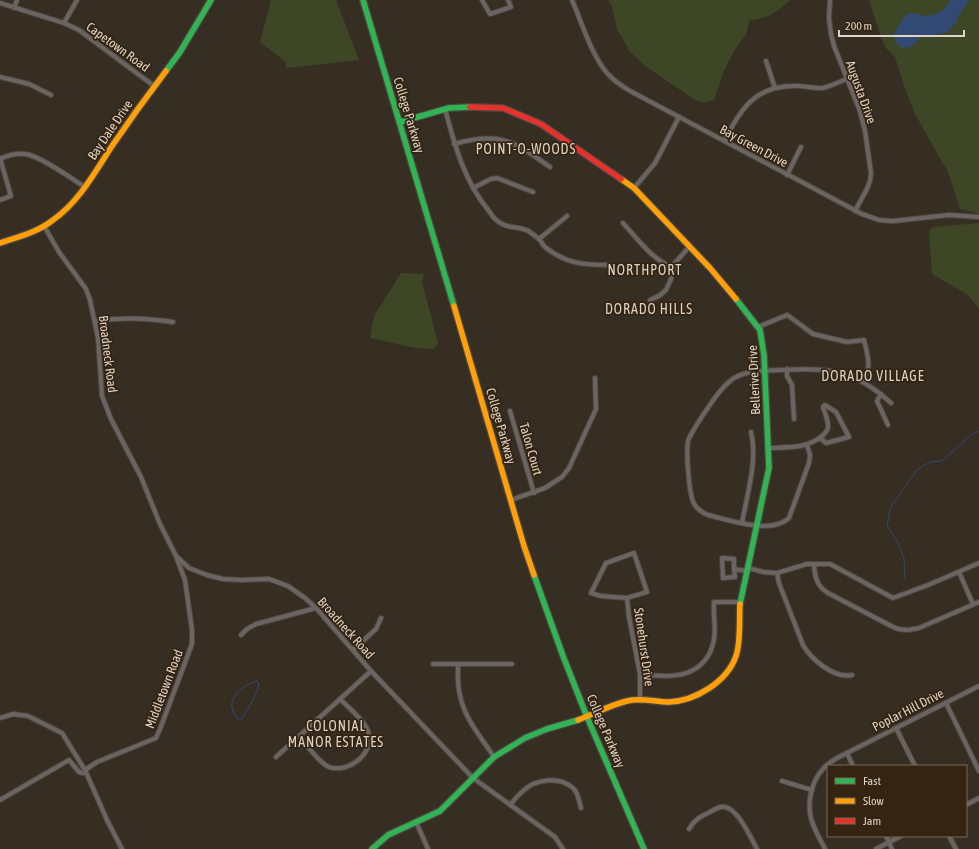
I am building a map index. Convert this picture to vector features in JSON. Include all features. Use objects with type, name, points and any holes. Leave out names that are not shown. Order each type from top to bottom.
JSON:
[{"type":"street","points":[[14,8],[17,0]]},
{"type":"street","points":[[64,23],[77,0]]},
{"type":"street","name":"Bay Dale Drive","points":[[0,243],[23,236],[44,226],[73,202],[85,187],[154,86],[180,52],[211,0]]},
{"type":"street","name":"College Parkway","points":[[363,0],[524,546],[549,618],[587,717],[644,849]]},
{"type":"street","points":[[482,0],[490,14],[511,7],[508,0]]},
{"type":"street","name":"Bay Green Drive","points":[[572,0],[599,61],[610,76],[621,86],[787,175],[872,218],[886,221],[900,221],[949,215],[979,217]]},
{"type":"street","name":"Augusta Drive","points":[[830,1],[829,18],[831,34],[834,46],[863,120],[871,173],[867,189],[856,211]]},
{"type":"street","name":"Capetown Road","points":[[0,4],[64,23],[90,37],[154,86]]},
{"type":"street","points":[[766,61],[775,88]]},
{"type":"street","points":[[0,77],[29,84],[51,95]]},
{"type":"street","points":[[724,141],[738,116],[747,104],[760,94],[775,88],[794,86],[824,88],[847,79]]},
{"type":"street","name":"Bellerive Drive","points":[[372,849],[388,835],[440,811],[457,796],[494,756],[525,738],[587,717],[626,701],[640,698],[670,702],[684,700],[700,695],[714,685],[730,668],[736,656],[740,602],[768,473],[765,370],[762,336],[758,327],[749,314],[690,246],[634,188],[540,124],[503,108],[460,107],[446,109],[400,122]]},
{"type":"street","points":[[446,109],[454,144],[464,170],[484,205],[501,224],[526,229],[539,239],[541,244],[569,261],[587,265],[610,265]]},
{"type":"street","points":[[634,188],[655,163],[679,117]]},
{"type":"street","points":[[454,144],[481,138],[492,138],[508,141],[522,148],[550,167]]},
{"type":"street","points":[[787,175],[801,147]]},
{"type":"street","points":[[0,200],[11,196],[0,158],[13,154],[26,154],[40,159],[85,187]]},
{"type":"street","points":[[473,188],[491,178],[497,178],[533,192]]},
{"type":"street","points":[[539,239],[567,216]]},
{"type":"street","points":[[623,223],[658,259],[668,266],[673,267]]},
{"type":"street","name":"Broadneck Road","points":[[44,226],[59,252],[86,288],[95,322],[102,396],[111,419],[132,460],[176,556],[189,568],[207,575],[223,579],[269,579],[288,586],[316,608],[371,671],[473,778],[555,837],[563,849]]},
{"type":"street","points":[[650,300],[659,296],[666,290],[671,279],[676,260],[690,246]]},
{"type":"street","points":[[758,327],[787,315],[813,334],[847,342],[864,340],[868,373],[862,382]]},
{"type":"street","points":[[95,322],[120,318],[173,322]]},
{"type":"street","points":[[807,445],[810,455],[809,463],[789,518],[786,521],[775,525],[757,526],[708,515],[697,509],[694,504],[690,492],[687,458],[688,440],[723,387],[733,379],[754,371],[808,368],[827,370],[845,374],[862,382],[881,394],[891,403]]},
{"type":"street","points":[[787,370],[787,376],[792,385],[794,419]]},
{"type":"street","points":[[511,500],[534,494],[554,483],[569,468],[596,409],[595,378]]},
{"type":"street","points":[[881,394],[877,401],[888,425]]},
{"type":"street","points":[[768,448],[807,445],[820,438],[828,429],[823,407],[825,405],[836,412],[849,437],[826,443],[820,438]]},
{"type":"street","name":"Talon Court","points":[[510,411],[534,494]]},
{"type":"street","points":[[742,523],[750,482],[754,449],[751,432]]},
{"type":"street","points":[[634,552],[647,592],[627,598],[601,596],[591,593],[606,563],[634,552]]},
{"type":"street","name":"Middletown Road","points":[[86,771],[97,762],[156,738],[160,729],[192,644],[192,630],[186,596],[185,580],[176,556]]},
{"type":"street","points":[[722,558],[734,559],[734,569],[735,577],[723,578],[722,558]]},
{"type":"street","points":[[734,569],[777,573],[807,564],[830,564],[893,598],[979,563]]},
{"type":"street","points":[[814,565],[817,582],[821,589],[895,628],[902,630],[919,628],[979,602]]},
{"type":"street","points":[[959,572],[973,604]]},
{"type":"street","points":[[777,573],[778,583],[807,652],[820,665],[834,672],[848,676],[852,675]]},
{"type":"street","name":"Stonehurst Drive","points":[[627,598],[629,617],[640,674],[640,698]]},
{"type":"street","points":[[640,674],[670,676],[688,673],[702,665],[712,649],[714,638],[714,602],[740,602]]},
{"type":"street","points":[[241,635],[247,629],[256,624],[316,608]]},
{"type":"street","points":[[353,650],[376,629],[381,618]]},
{"type":"street","points":[[433,664],[512,664]]},
{"type":"street","points":[[458,664],[458,683],[463,706],[471,723],[494,756]]},
{"type":"street","points":[[276,757],[371,671]]},
{"type":"street","name":"Poplar Hill Drive","points":[[828,765],[837,758],[979,686]]},
{"type":"street","points":[[300,736],[326,765],[341,769],[351,766],[366,751],[370,736],[366,726],[340,699]]},
{"type":"street","points":[[946,703],[979,771]]},
{"type":"street","points":[[0,718],[13,714],[28,716],[62,733],[86,771],[107,820],[122,849]]},
{"type":"street","points":[[896,728],[914,765]]},
{"type":"street","points":[[847,753],[853,765]]},
{"type":"street","points":[[0,800],[69,760],[79,772],[82,773],[86,771]]},
{"type":"street","name":"Poplar Hill Drive","points":[[825,849],[812,823],[809,808],[812,790],[816,779],[822,770],[827,766]]},
{"type":"street","points":[[510,805],[523,790],[542,781],[553,780],[562,782],[573,788],[579,797],[581,808]]},
{"type":"street","points":[[782,781],[812,790]]},
{"type":"street","points":[[967,804],[979,798]]},
{"type":"street","points":[[689,829],[698,818],[716,809],[726,807],[732,810],[738,817],[757,849]]},
{"type":"street","points":[[416,822],[428,849]]},
{"type":"street","points":[[886,837],[892,849]]},
{"type":"street","points":[[876,849],[900,837]]},
{"type":"street","points":[[950,837],[956,849]]},
{"type":"green space","points":[[271,0],[336,0],[359,60],[286,68],[286,62],[260,42]]},
{"type":"green space","points":[[608,0],[791,0],[768,16],[750,20],[746,34],[734,51],[723,73],[714,100],[704,103],[695,100],[648,68],[630,52],[617,29],[612,7]]},
{"type":"green space","points":[[869,0],[979,0],[979,214],[960,209],[948,172],[915,114],[895,57],[886,48],[881,37]]},
{"type":"green space","points":[[979,223],[979,309],[968,295],[932,274],[929,232],[933,227]]},
{"type":"green space","points":[[401,273],[424,274],[422,282],[438,343],[434,349],[416,348],[370,338],[374,316]]},
{"type":"water","points":[[951,0],[969,0],[957,18],[958,20],[948,32],[919,38],[913,46],[903,48],[898,45],[893,34],[906,15],[910,13],[924,16],[937,14],[944,9]]},
{"type":"waterway","points":[[905,579],[904,558],[897,541],[887,525],[890,508],[917,470],[930,462],[942,461],[971,435],[979,431]]},
{"type":"waterway","points":[[256,681],[259,683],[258,689],[243,718],[239,720],[232,707],[234,696],[243,688],[256,681]]},
{"type":"traffic: fast","points":[[166,71],[180,52],[211,0]]},
{"type":"traffic: fast","points":[[363,0],[454,306]]},
{"type":"traffic: fast","points":[[400,122],[449,108],[470,107]]},
{"type":"traffic: fast","points":[[736,299],[760,330],[764,355],[769,468],[740,604]]},
{"type":"traffic: fast","points":[[534,575],[587,717],[644,849]]},
{"type":"traffic: fast","points":[[372,849],[388,835],[440,811],[494,757],[525,738],[547,729],[578,720]]},
{"type":"traffic: slow","points":[[0,243],[41,228],[62,213],[79,196],[125,127],[166,71]]},
{"type":"traffic: slow","points":[[621,179],[634,188],[710,268],[736,299]]},
{"type":"traffic: slow","points":[[454,306],[524,546],[534,575]]},
{"type":"traffic: slow","points":[[578,720],[608,707],[632,700],[638,699],[669,702],[679,701],[699,694],[718,682],[732,665],[738,650],[740,604]]},
{"type":"traffic: jam","points":[[470,107],[503,108],[541,124],[621,179]]},
{"type":"district","name":"POINT-O-WOODS","points":[[526,149]]},
{"type":"district","name":"NORTHPORT","points":[[645,270]]},
{"type":"district","name":"DORADO HILLS","points":[[649,309]]},
{"type":"district","name":"DORADO VILLAGE","points":[[873,376]]},
{"type":"district","name":"COLONIAL MANOR ESTATES","points":[[336,734]]}]
